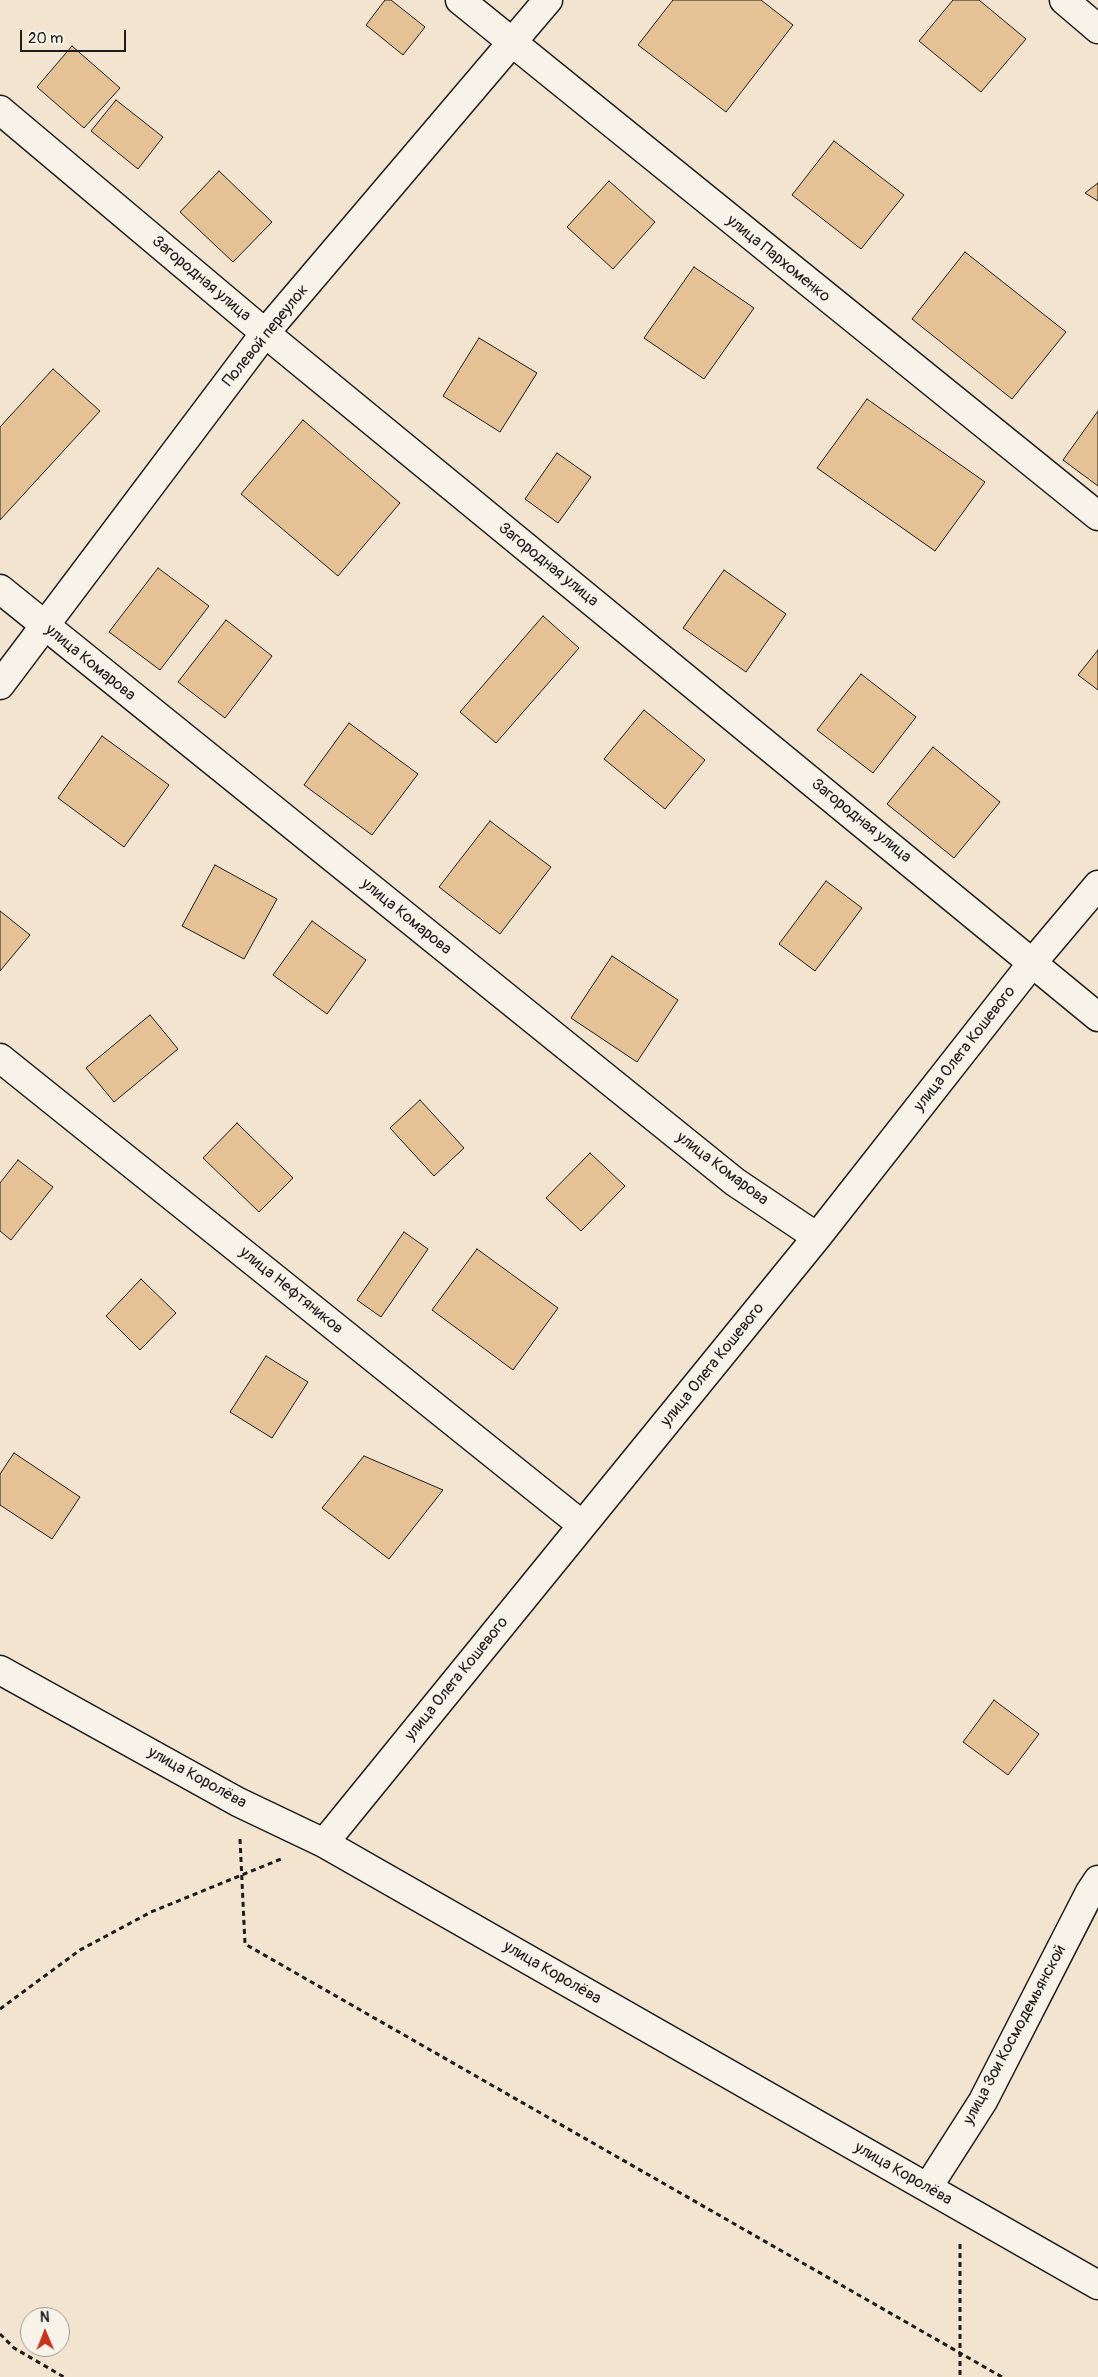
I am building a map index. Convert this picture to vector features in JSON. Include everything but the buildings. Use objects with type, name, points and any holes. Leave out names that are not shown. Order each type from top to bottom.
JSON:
[{"type":"street","name":"улица Пархоменко","points":[[460,0],[511,44],[1098,516]]},
{"type":"street","name":"Полевой переулок","points":[[0,684],[265,333],[548,0]]},
{"type":"street","points":[[1064,0],[1098,29]]},
{"type":"street","name":"Загородная улица","points":[[0,110],[265,333],[1098,1017]]},
{"type":"street","name":"улица Комарова","points":[[0,588],[44,626],[735,1182],[817,1237]]},
{"type":"street","name":"улица Олега Кошевого","points":[[324,1843],[817,1237],[1033,962],[1098,885]]},
{"type":"street","name":"улица Нефтяников","points":[[0,1058],[582,1525]]},
{"type":"street","name":"улица Королёва","points":[[0,1670],[238,1802],[324,1843],[1098,2285]]},
{"type":"street","name":"улица Зои Космодемьянской","points":[[928,2188],[983,2101],[1090,1892],[1098,1880]]},
{"type":"path","points":[[238,1802],[245,1944],[1002,2377]]},
{"type":"path","points":[[0,2009],[80,1950],[151,1912],[324,1843]]},
{"type":"path","points":[[960,2206],[960,2377]]},
{"type":"path","points":[[0,2334],[14,2348],[64,2377]]}]
